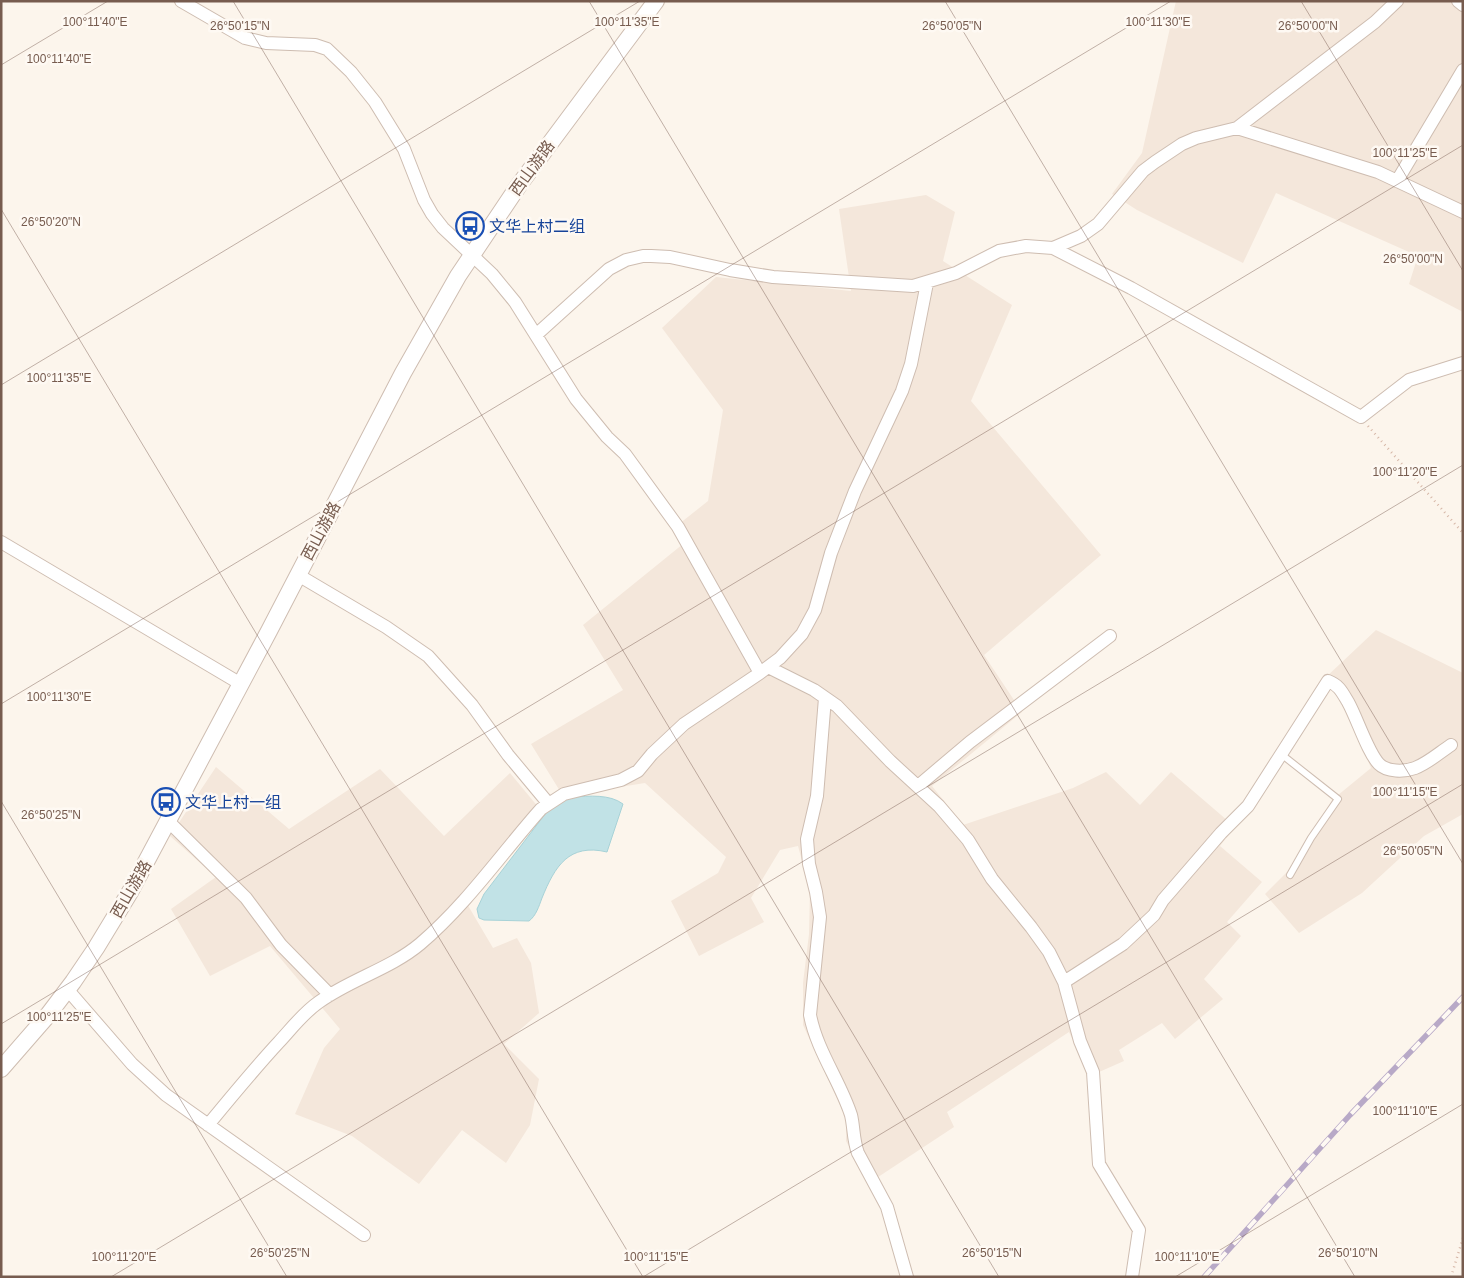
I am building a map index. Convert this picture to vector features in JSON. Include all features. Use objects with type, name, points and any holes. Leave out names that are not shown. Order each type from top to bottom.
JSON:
[{"type":"street","points":[[181,1],[245,38],[266,43],[315,45],[327,49],[338,58],[375,102],[404,148],[424,200],[432,214],[443,228],[492,274],[504,288],[537,334],[576,399],[625,454],[678,528],[764,670],[814,690],[837,706],[890,761],[940,806],[968,840],[992,880],[1031,926],[1049,952],[1064,982],[1080,1041],[1093,1072],[1099,1164],[1139,1230],[1132,1277]]},
{"type":"street","name":"西山游路","points":[[1,1069],[27,1040],[67,989],[114,920],[241,684],[403,373],[471,256],[519,185],[656,1]]},
{"type":"street","points":[[1053,248],[1081,236],[1098,224],[1143,171],[1168,153],[1196,138],[1237,128],[1376,22],[1397,1]]},
{"type":"street","points":[[1458,1],[1463,5]]},
{"type":"street","points":[[1396,181],[1463,70]]},
{"type":"street","points":[[1237,128],[1378,172],[1463,212]]},
{"type":"street","points":[[537,334],[609,269],[626,260],[643,256],[670,257],[773,277],[913,286],[956,273],[999,252],[1026,246],[1053,248],[1131,288],[1361,417],[1409,380],[1463,363]]},
{"type":"street","points":[[208,1125],[255,1068],[307,1011],[330,995],[390,965],[418,946],[439,928],[473,892],[499,858],[548,803],[572,791],[630,776],[644,766],[652,754],[684,724],[780,658],[802,634],[815,610],[822,581],[841,525],[902,391],[911,364],[927,283]]},
{"type":"street","points":[[1,542],[241,684]]},
{"type":"street","points":[[298,575],[386,627],[428,656],[472,705],[508,755],[548,803]]},
{"type":"street","points":[[918,786],[970,742],[1110,636]]},
{"type":"street","points":[[1064,982],[1123,944],[1154,915],[1163,900],[1214,840],[1248,806],[1328,681],[1336,684],[1341,690],[1356,716],[1373,757],[1384,767],[1398,771],[1412,769],[1451,745]]},
{"type":"street","points":[[825,698],[817,796],[807,840],[820,917],[810,1015],[826,1061],[850,1114],[858,1152],[887,1207],[907,1277]]},
{"type":"street","points":[[168,821],[246,898],[281,945],[330,995]]},
{"type":"street","points":[[67,989],[137,1069],[166,1095],[364,1235]]},
{"type":"lane","points":[[1281,754],[1338,799],[1311,838],[1290,875]]},
{"type":"path","points":[[1361,417],[1463,533]]},
{"type":"path","points":[[1451,1277],[1463,1238]]},
{"type":"shaded area","points":[[1176,1],[1463,1],[1463,312],[1409,284],[1418,256],[1276,193],[1243,263],[1137,210],[1112,194],[1142,153]]},
{"type":"shaded area","points":[[926,195],[955,212],[943,261],[1012,305],[971,401],[1101,555],[984,655],[1022,712],[932,786],[963,825],[1073,788],[1106,772],[1140,805],[1171,772],[1235,827],[1220,846],[1262,882],[1227,922],[1241,936],[1204,979],[1223,999],[1175,1039],[1162,1023],[1119,1050],[1124,1061],[1090,1076],[1069,1032],[947,1112],[954,1127],[869,1183],[846,1141],[846,1118],[803,1025],[803,983],[809,934],[810,890],[798,846],[780,850],[751,898],[764,922],[699,956],[671,901],[718,873],[726,857],[645,783],[563,796],[531,744],[623,690],[583,625],[683,544],[674,528],[708,501],[723,410],[662,328],[716,277],[851,291],[839,209]]},
{"type":"shaded area","points":[[1376,630],[1463,673],[1463,814],[1424,836],[1362,893],[1299,933],[1265,894],[1291,868],[1332,800],[1371,768],[1342,696],[1324,679]]},
{"type":"shaded area","points":[[216,767],[289,829],[380,769],[444,836],[510,773],[539,808],[463,897],[493,948],[517,938],[531,963],[539,1013],[504,1044],[539,1079],[530,1125],[506,1163],[462,1130],[419,1184],[352,1136],[295,1114],[324,1048],[340,1029],[270,946],[210,976],[171,909],[216,877],[170,836]]},
{"type":"water","points":[[573,797],[606,797],[623,804],[607,852],[583,851],[573,854],[565,860],[552,876],[537,911],[529,921],[484,920],[479,918],[477,909],[484,894],[549,809],[556,803]]},
{"type":"railway","points":[[1204,1277],[1350,1115],[1463,997]]},
{"type":"place","name":"文华上村二组","points":[[470,226]]},
{"type":"place","name":"文华上村一组","points":[[166,802]]}]
